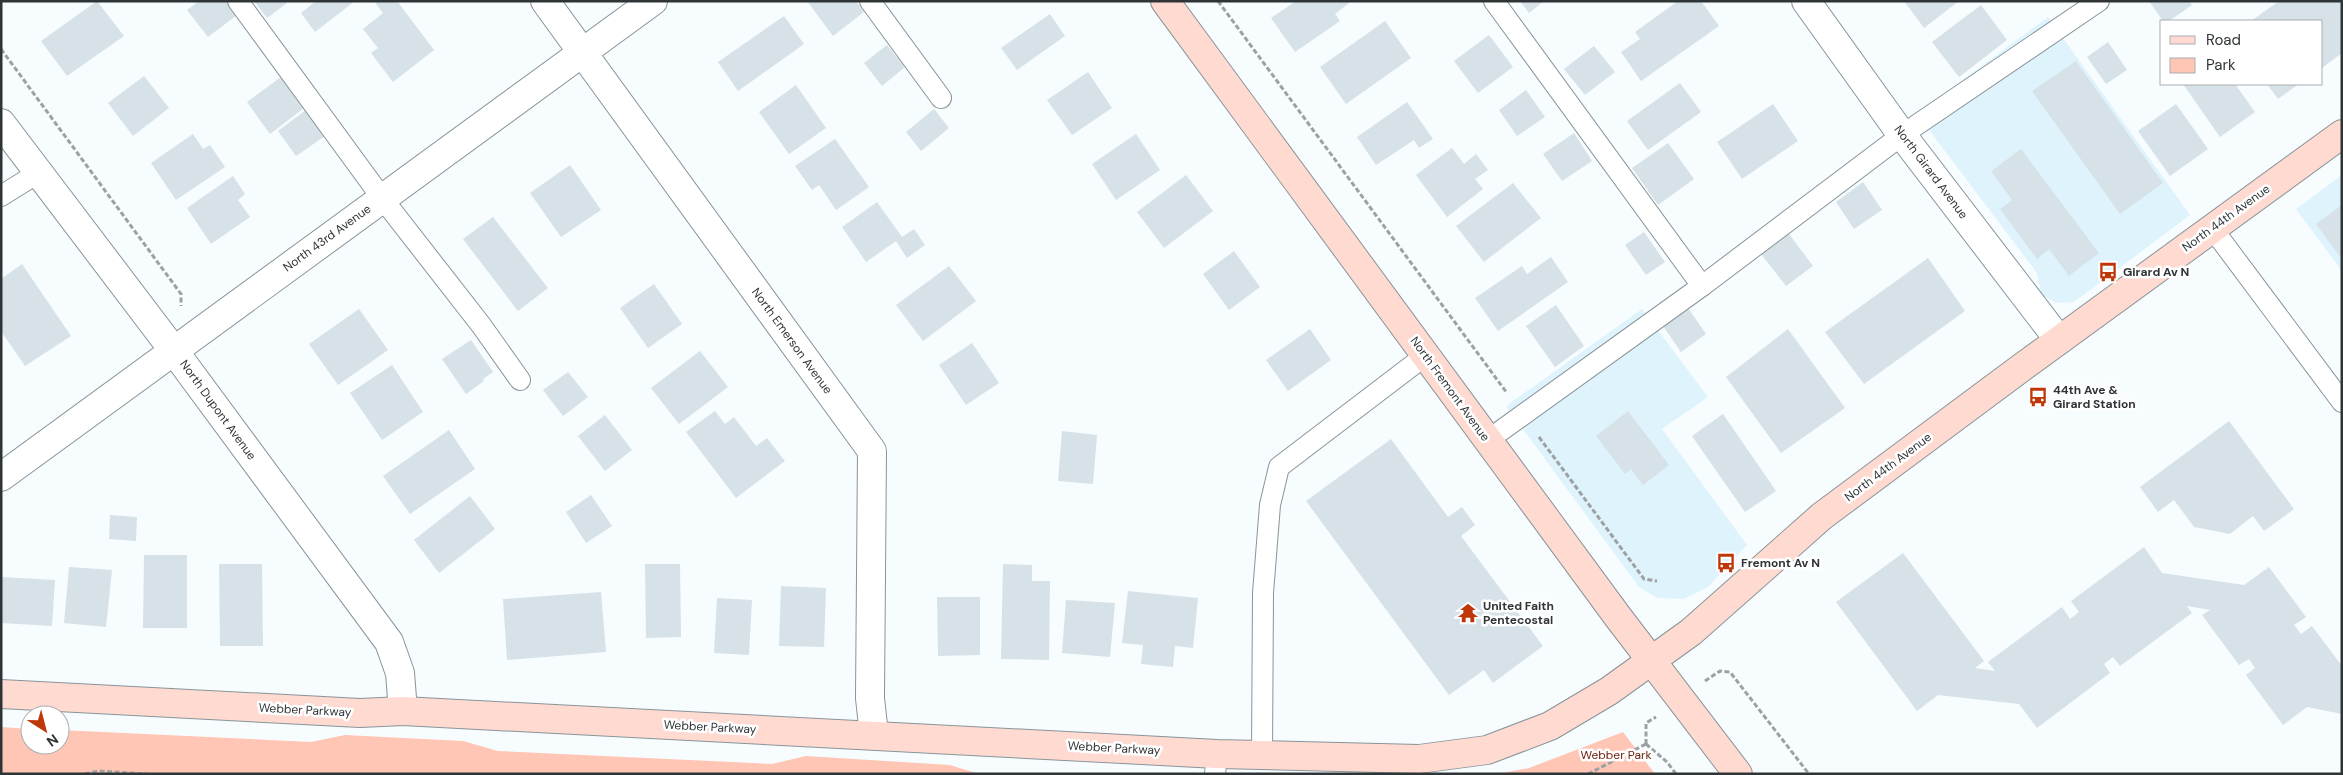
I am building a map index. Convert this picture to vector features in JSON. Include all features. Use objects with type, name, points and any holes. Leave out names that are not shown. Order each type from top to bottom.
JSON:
[{"type":"street","name":"North Emerson Avenue","points":[[545,1],[872,451],[870,698],[874,735]]},
{"type":"street","name":"North 43rd Avenue","points":[[1,477],[653,1]]},
{"type":"street","name":"North Fremont Avenue","points":[[1166,1],[1488,440],[1738,774]]},
{"type":"street","name":"North Girard Avenue","points":[[1806,1],[1902,134],[2059,340]]},
{"type":"street","name":"North Dupont Avenue","points":[[1,123],[174,351],[389,642],[400,673],[403,711]]},
{"type":"street","name":"North 44th Avenue","points":[[1419,759],[1487,750],[1550,726],[1608,691],[1691,632],[1822,516],[2059,340],[2342,134]]},
{"type":"street","name":"Webber Parkway","points":[[1,694],[360,713],[403,711],[874,735],[1216,764],[1262,754],[1419,759]]},
{"type":"lane","points":[[238,1],[382,198],[481,325],[520,380]]},
{"type":"lane","points":[[870,1],[941,98]]},
{"type":"lane","points":[[1494,1],[1702,286]]},
{"type":"lane","points":[[1488,440],[1702,286],[1902,134],[2099,1]]},
{"type":"lane","points":[[1,196],[38,173]]},
{"type":"lane","points":[[2212,228],[2342,402]]},
{"type":"lane","points":[[1262,754],[1263,593],[1270,505],[1279,467],[1426,355]]},
{"type":"path","points":[[1218,1],[1644,579],[1657,581]]},
{"type":"path","points":[[1,49],[181,294],[182,306]]},
{"type":"path","points":[[1720,671],[1730,672],[1808,774]]},
{"type":"path","points":[[1646,724],[1646,744],[1667,762],[1676,774]]},
{"type":"path","points":[[1588,774],[1646,744]]},
{"type":"path","points":[[85,774],[98,771],[147,774]]},
{"type":"shaded area","points":[[2048,17],[2190,215],[2074,302],[2056,303],[2041,294],[2037,273],[1917,114]]},
{"type":"shaded area","points":[[2342,175],[2342,271],[2296,209]]},
{"type":"shaded area","points":[[1642,309],[1708,397],[1662,429],[1747,545],[1708,587],[1684,599],[1657,598],[1639,587],[1506,406]]},
{"type":"green space","points":[[1,727],[20,728],[20,755],[70,755],[70,730],[311,742],[345,735],[463,741],[498,751],[772,764],[806,756],[950,765],[976,773],[995,774],[1,774]]},
{"type":"green space","name":"Webber Park","points":[[1623,732],[1655,774],[1497,774],[1529,768]]},
{"type":"building","points":[[97,1],[124,36],[67,76],[41,41]]},
{"type":"building","points":[[199,1],[226,1],[237,15],[208,37],[187,10]]},
{"type":"building","points":[[254,1],[286,1],[287,3],[267,18]]},
{"type":"building","points":[[316,1],[355,1],[315,32],[301,13]]},
{"type":"building","points":[[374,1],[397,1],[434,50],[393,82],[371,53],[378,48],[363,29],[383,13]]},
{"type":"building","points":[[807,1],[856,1],[864,12],[833,36]]},
{"type":"building","points":[[1296,1],[1348,1],[1349,3],[1335,14],[1340,21],[1295,52],[1271,18]]},
{"type":"building","points":[[1520,1],[1544,1],[1529,13]]},
{"type":"building","points":[[1678,1],[1701,1],[1719,26],[1641,81],[1621,52],[1640,39],[1635,32]]},
{"type":"building","points":[[1904,1],[1959,1],[1924,28]]},
{"type":"building","points":[[2149,1],[2189,1],[2192,5],[2170,20],[2162,20]]},
{"type":"building","points":[[2279,1],[2342,1],[2342,53],[2323,67],[2323,20],[2252,20]]},
{"type":"building","points":[[1981,5],[2007,40],[1959,77],[1932,42]]},
{"type":"building","points":[[1050,14],[1065,36],[1017,70],[1001,48]]},
{"type":"building","points":[[784,16],[804,44],[738,91],[718,62]]},
{"type":"building","points":[[1385,21],[1411,58],[1346,104],[1320,67]]},
{"type":"building","points":[[1489,35],[1513,67],[1478,93],[1454,61]]},
{"type":"building","points":[[2108,42],[2127,70],[2106,84],[2087,57]]},
{"type":"building","points":[[887,45],[905,67],[882,86],[864,63]]},
{"type":"building","points":[[1594,46],[1615,72],[1585,95],[1564,69]]},
{"type":"building","points":[[2076,61],[2163,183],[2120,214],[2032,91]]},
{"type":"building","points":[[1088,72],[1112,108],[1072,135],[1047,100]]},
{"type":"building","points":[[144,76],[169,108],[133,136],[108,103]]},
{"type":"building","points":[[281,77],[304,108],[270,134],[247,102]]},
{"type":"building","points":[[1680,83],[1701,112],[1648,150],[1627,121]]},
{"type":"building","points":[[796,85],[826,128],[789,154],[759,112]]},
{"type":"building","points":[[2184,85],[2236,85],[2255,112],[2220,137]]},
{"type":"building","points":[[2268,85],[2298,85],[2278,99]]},
{"type":"building","points":[[1526,90],[1545,117],[1517,136],[1499,110]]},
{"type":"building","points":[[1407,102],[1433,139],[1419,148],[1414,140],[1376,165],[1357,137]]},
{"type":"building","points":[[1773,104],[1798,141],[1742,179],[1717,142]]},
{"type":"building","points":[[2176,104],[2208,149],[2170,176],[2138,131]]},
{"type":"building","points":[[934,109],[949,128],[921,151],[906,132]]},
{"type":"building","points":[[306,110],[325,136],[296,156],[278,131]]},
{"type":"building","points":[[1574,133],[1592,161],[1562,181],[1543,154]]},
{"type":"building","points":[[193,134],[203,149],[210,145],[225,167],[176,200],[151,163]]},
{"type":"building","points":[[1136,134],[1160,170],[1116,200],[1092,164]]},
{"type":"building","points":[[835,139],[869,187],[836,210],[819,185],[812,190],[795,166]]},
{"type":"building","points":[[1668,143],[1694,179],[1658,205],[1632,168]]},
{"type":"building","points":[[1452,148],[1464,164],[1476,154],[1488,170],[1475,179],[1483,189],[1447,217],[1416,175]]},
{"type":"building","points":[[2021,149],[2099,253],[2069,276],[2049,249],[2037,259],[2000,209],[2012,200],[1991,171]]},
{"type":"building","points":[[570,165],[601,210],[561,237],[530,193]]},
{"type":"building","points":[[1186,175],[1213,211],[1164,248],[1137,212]]},
{"type":"building","points":[[233,176],[245,194],[238,200],[250,217],[211,244],[187,208]]},
{"type":"building","points":[[1863,182],[1882,210],[1854,229],[1836,202]]},
{"type":"building","points":[[1513,183],[1541,218],[1484,262],[1456,226]]},
{"type":"building","points":[[877,202],[902,237],[914,229],[925,245],[907,258],[896,241],[866,262],[842,227]]},
{"type":"building","points":[[2342,205],[2342,259],[2316,224]]},
{"type":"building","points":[[493,217],[548,288],[518,311],[463,239]]},
{"type":"building","points":[[1644,232],[1665,262],[1646,275],[1625,245]]},
{"type":"building","points":[[1789,234],[1813,266],[1786,286],[1761,254]]},
{"type":"building","points":[[1234,251],[1260,287],[1229,310],[1203,274]]},
{"type":"building","points":[[1551,257],[1568,282],[1498,331],[1475,298],[1522,266],[1527,274]]},
{"type":"building","points":[[1928,258],[1965,311],[1864,384],[1825,332]]},
{"type":"building","points":[[22,264],[71,336],[25,366],[1,331],[1,279]]},
{"type":"building","points":[[949,266],[976,301],[923,341],[896,305]]},
{"type":"building","points":[[654,284],[682,324],[648,348],[620,308]]},
{"type":"building","points":[[1556,305],[1584,346],[1555,367],[1526,326]]},
{"type":"building","points":[[1688,308],[1706,334],[1681,352],[1663,326]]},
{"type":"building","points":[[359,309],[388,350],[338,385],[309,344]]},
{"type":"building","points":[[1310,329],[1331,360],[1288,391],[1266,360]]},
{"type":"building","points":[[1788,329],[1845,408],[1781,453],[1726,377]]},
{"type":"building","points":[[471,340],[493,372],[466,394],[442,359]]},
{"type":"building","points":[[972,343],[999,383],[966,405],[939,365]]},
{"type":"building","points":[[700,351],[728,387],[679,424],[651,388]]},
{"type":"building","points":[[392,365],[423,412],[382,440],[350,393]]},
{"type":"building","points":[[568,372],[588,397],[563,416],[543,390]]},
{"type":"building","points":[[715,411],[725,424],[734,417],[756,446],[767,438],[785,461],[736,498],[686,432]]},
{"type":"building","points":[[1628,411],[1669,465],[1643,485],[1631,469],[1625,474],[1596,436]]},
{"type":"building","points":[[1723,414],[1776,491],[1745,512],[1692,436]]},
{"type":"building","points":[[605,415],[632,450],[605,471],[578,436]]},
{"type":"building","points":[[2229,421],[2294,509],[2264,531],[2253,516],[2230,534],[2194,527],[2174,500],[2158,512],[2140,487]]},
{"type":"building","points":[[449,430],[475,469],[410,514],[383,476]]},
{"type":"building","points":[[1062,431],[1097,435],[1093,484],[1058,481]]},
{"type":"building","points":[[1391,439],[1448,517],[1462,507],[1475,525],[1461,536],[1543,646],[1493,683],[1484,670],[1449,695],[1306,501]]},
{"type":"building","points":[[591,495],[612,526],[586,543],[566,512]]},
{"type":"building","points":[[470,496],[495,529],[439,573],[414,540]]},
{"type":"building","points":[[110,515],[137,517],[136,541],[109,539]]},
{"type":"building","points":[[2144,547],[2162,573],[2244,585],[2269,567],[2306,617],[2294,625],[2301,634],[2312,626],[2342,666],[2342,714],[2307,707],[2283,725],[2246,675],[2255,668],[2249,659],[2239,665],[2202,615],[2210,610],[2187,606],[2192,613],[2120,666],[2113,657],[2104,664],[2110,673],[2037,728],[2019,704],[1938,695],[1917,711],[1836,602],[1903,553],[1984,661],[1975,668],[1995,671],[1988,662],[2062,607],[2070,619],[2079,612],[2071,601]]},
{"type":"building","points":[[144,555],[187,555],[187,628],[143,628]]},
{"type":"building","points":[[219,564],[262,564],[263,646],[220,646]]},
{"type":"building","points":[[645,564],[680,564],[681,637],[646,638]]},
{"type":"building","points":[[1003,564],[1032,565],[1032,581],[1050,581],[1049,660],[1001,659]]},
{"type":"building","points":[[69,567],[112,570],[106,627],[64,623]]},
{"type":"building","points":[[1,577],[55,580],[52,626],[1,623]]},
{"type":"building","points":[[781,586],[826,588],[824,647],[779,646]]},
{"type":"building","points":[[1128,591],[1198,598],[1193,648],[1175,646],[1173,667],[1141,664],[1143,645],[1122,643]]},
{"type":"building","points":[[601,592],[606,652],[507,660],[503,599]]},
{"type":"building","points":[[937,597],[980,597],[980,655],[938,656]]},
{"type":"building","points":[[717,598],[752,600],[749,655],[714,653]]},
{"type":"building","points":[[1066,600],[1115,603],[1110,657],[1062,653]]},
{"type":"place","name":"Girard Av N","points":[[2108,272]]},
{"type":"place","name":"44th Ave & Girard Station","points":[[2038,397]]},
{"type":"place","name":"Fremont Av N","points":[[1726,563]]},
{"type":"place","name":"United Faith Pentecostal","points":[[1468,613]]}]
